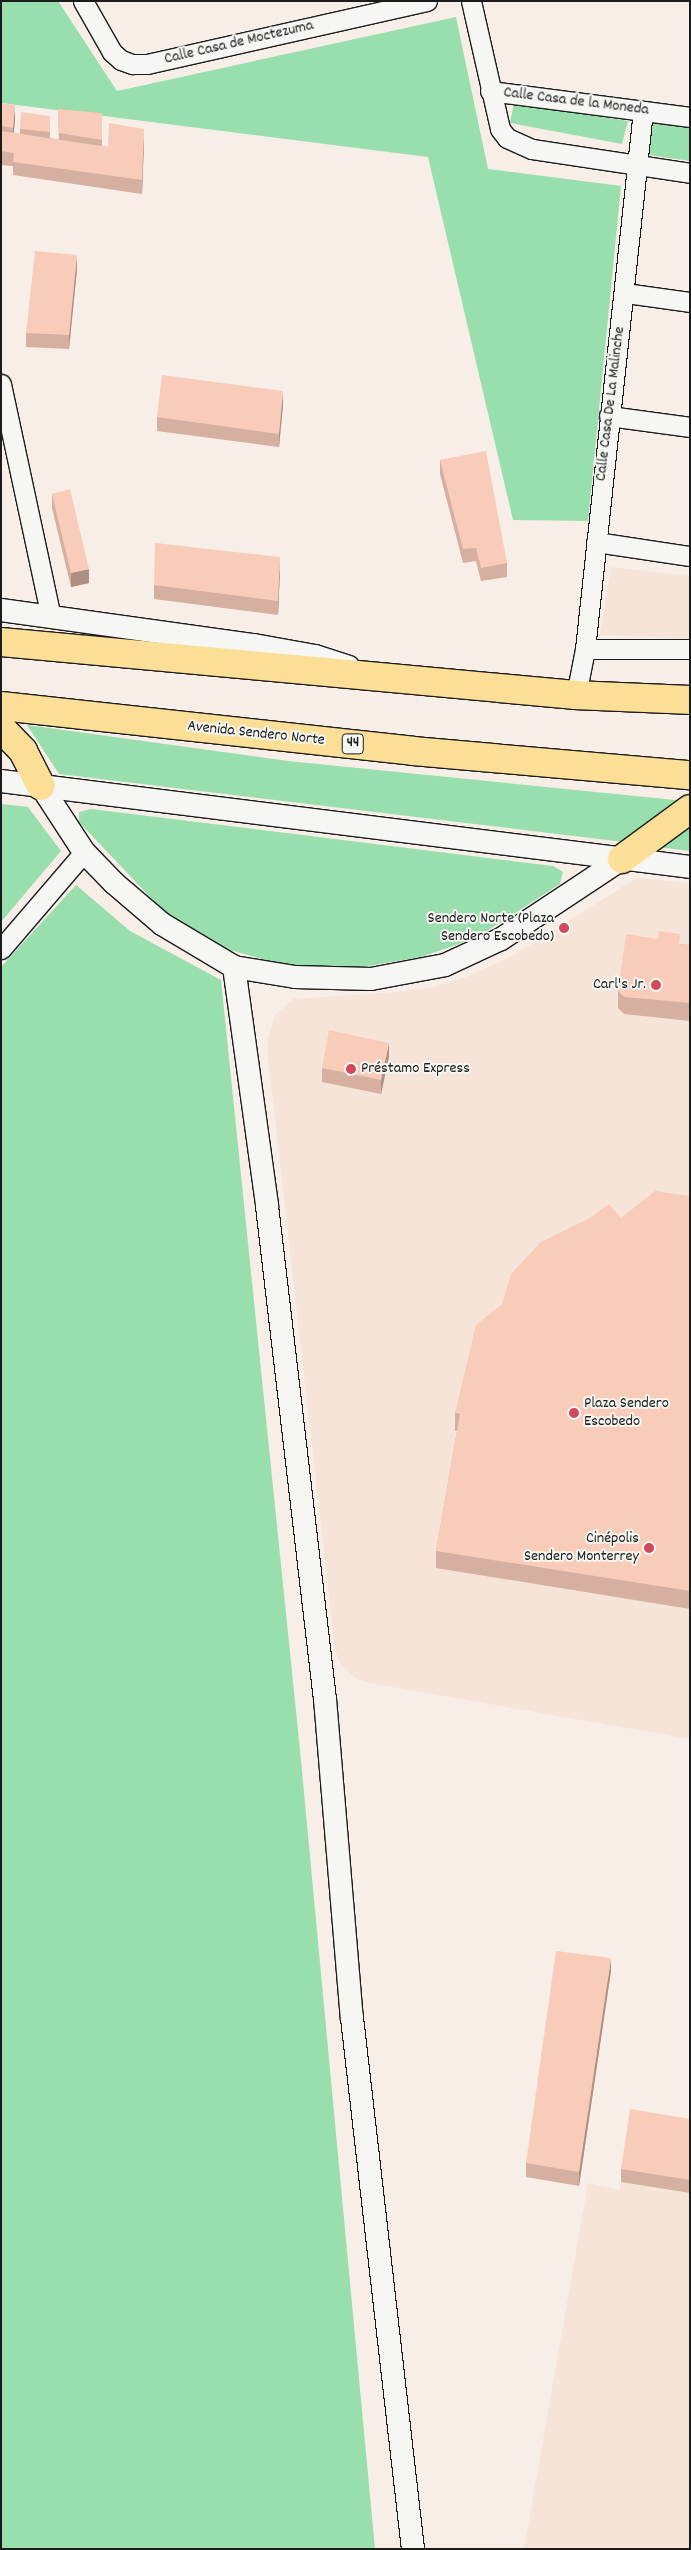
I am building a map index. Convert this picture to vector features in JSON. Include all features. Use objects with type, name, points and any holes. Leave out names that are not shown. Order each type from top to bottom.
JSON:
[{"type":"main road","points":[[1,642],[576,695],[690,700]]},
{"type":"main road","name":"Avenida Sendero Norte","points":[[1,706],[413,751],[690,775]]},
{"type":"main road","points":[[1,728],[23,751],[42,786]]},
{"type":"main road","points":[[622,859],[690,809]]},
{"type":"street","name":"Calle Casa de Moctezuma","points":[[83,1],[112,52],[120,60],[132,64],[147,64],[426,1]]},
{"type":"street","points":[[471,1],[490,91]]},
{"type":"street","name":"Calle Casa de la Moneda","points":[[690,117],[490,91],[500,129],[517,144],[635,166],[690,173]]},
{"type":"street","name":"Calle Casa De La Malinche","points":[[576,695],[585,649],[609,416],[624,293],[635,166],[643,111]]},
{"type":"street","points":[[624,293],[690,302]]},
{"type":"street","points":[[1,384],[52,617]]},
{"type":"street","points":[[609,416],[690,427]]},
{"type":"street","points":[[596,542],[690,556]]},
{"type":"street","points":[[1,610],[315,656],[379,678]]},
{"type":"street","points":[[585,649],[690,649]]},
{"type":"street","points":[[1,781],[690,866]]},
{"type":"street","points":[[42,786],[84,852],[114,883],[162,924],[234,967],[336,980],[371,979],[446,965],[501,939],[622,859]]},
{"type":"street","points":[[1,949],[84,852]]},
{"type":"street","points":[[234,967],[267,1206],[325,1699],[352,2018],[412,2549]]},
{"type":"shaded area","points":[[611,567],[690,576],[690,639],[600,635]]},
{"type":"shaded area","points":[[637,878],[690,883],[690,1739],[369,1683],[355,1678],[340,1663],[335,1650],[268,1058],[268,1040],[275,1015],[293,999],[398,992],[433,987],[466,977],[512,956]]},
{"type":"shaded area","points":[[621,2182],[690,2193],[690,2549],[524,2549],[588,2183],[619,2190]]},
{"type":"green space","points":[[1,1],[58,1],[117,91],[456,17],[488,169],[621,186],[588,521],[513,520],[428,157],[1,103]]},
{"type":"green space","points":[[514,103],[628,121],[622,144],[510,123]]},
{"type":"green space","points":[[653,122],[690,127],[690,161],[649,155]]},
{"type":"green space","points":[[27,725],[288,761],[685,801],[624,842],[59,774]]},
{"type":"green space","points":[[1,804],[28,807],[61,851],[1,922]]},
{"type":"green space","points":[[91,809],[553,866],[563,872],[560,884],[476,938],[421,957],[351,969],[288,966],[219,947],[168,916],[79,822],[79,812]]},
{"type":"green space","points":[[690,818],[690,851],[650,846]]},
{"type":"green space","points":[[76,885],[130,931],[221,980],[300,1750],[375,2549],[1,2549],[1,967]]},
{"type":"building","points":[[2,103],[15,105],[13,128],[1,126]]},
{"type":"building","points":[[58,109],[102,113],[102,140],[59,133]]},
{"type":"building","points":[[21,112],[50,116],[50,132],[20,129]]},
{"type":"building","points":[[109,123],[144,129],[142,180],[13,162],[14,153],[1,151],[1,131],[108,147]]},
{"type":"building","points":[[35,251],[77,255],[69,335],[26,333]]},
{"type":"building","points":[[162,375],[283,391],[279,434],[157,417]]},
{"type":"building","points":[[486,451],[507,563],[481,568],[476,548],[463,549],[440,460]]},
{"type":"building","points":[[70,489],[89,569],[71,573],[52,494]]},
{"type":"building","points":[[155,543],[280,557],[278,601],[154,585]]},
{"type":"building","name":"Carl's Jr.","points":[[659,931],[680,934],[679,944],[690,945],[690,1003],[624,997],[618,991],[626,934],[658,939]]},
{"type":"building","points":[[329,1030],[389,1043],[381,1080],[322,1068]]},
{"type":"building","name":"Plaza Sendero Escobedo","points":[[655,1191],[690,1196],[690,1591],[436,1551],[460,1414],[455,1413],[476,1325],[502,1304],[511,1274],[541,1242],[590,1218],[609,1204],[621,1218]]},
{"type":"building","points":[[556,1951],[611,1958],[579,2172],[526,2163]]},
{"type":"building","points":[[630,2109],[690,2119],[690,2180],[621,2169]]},
{"type":"place","name":"Sendero Norte (Plaza Sendero Escobedo)","points":[[564,928]]},
{"type":"place","name":"Carl's Jr.","points":[[656,985]]},
{"type":"place","name":"Préstamo Express","points":[[351,1069]]},
{"type":"place","name":"Plaza Sendero Escobedo","points":[[574,1413]]},
{"type":"place","name":"Cinépolis Sendero Monterrey","points":[[649,1548]]}]
